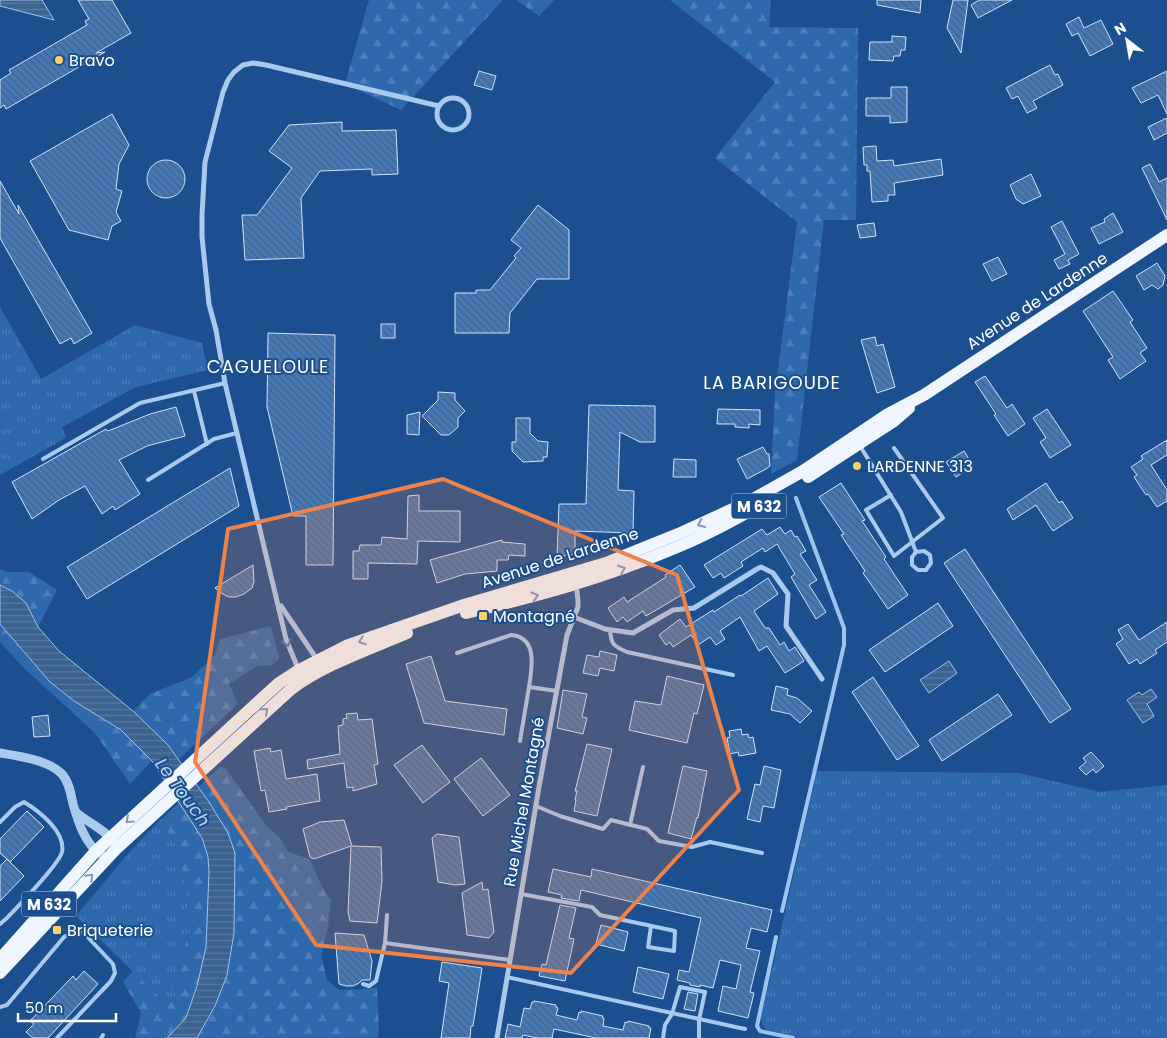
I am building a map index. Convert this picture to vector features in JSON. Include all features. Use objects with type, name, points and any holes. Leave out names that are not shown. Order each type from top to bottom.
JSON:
[{"type":"main road","name":"Avenue de Lardenne","points":[[303,674],[346,646],[464,606],[574,579],[748,502],[894,421],[924,395],[1167,235]]},
{"type":"main road","name":"M 632","points":[[0,959],[114,842],[205,759],[279,684],[303,674]]},
{"type":"main road","name":"M 632","points":[[0,973],[102,854]]},
{"type":"street","points":[[303,674],[287,643],[225,383],[216,330],[209,304],[202,237],[206,162],[223,92],[228,80],[243,65],[253,63],[439,106]]},
{"type":"street","points":[[453,97],[459,99],[468,107],[468,120],[457,129],[445,127],[438,118],[439,106],[453,97]]},
{"type":"street","points":[[574,617],[610,630],[633,633],[673,610],[694,608],[761,567],[773,573],[788,594],[786,626],[822,679]]},
{"type":"street","name":"Rue Michel Montagné","points":[[497,1038],[567,635],[578,600],[574,579]]},
{"type":"street","points":[[278,603],[319,665]]},
{"type":"street","points":[[0,752],[30,758],[54,768],[63,775],[71,793],[80,827],[92,847],[102,854]]},
{"type":"street","points":[[77,813],[114,842]]},
{"type":"lane","points":[[43,458],[140,403],[225,383]]},
{"type":"lane","points":[[194,390],[207,444]]},
{"type":"lane","points":[[148,480],[214,439],[237,433]]},
{"type":"lane","points":[[857,441],[901,512],[916,552]]},
{"type":"lane","points":[[891,495],[866,510],[894,556],[943,518],[894,448]]},
{"type":"lane","points":[[924,551],[930,555],[931,563],[926,570],[918,570],[912,565],[912,557],[916,552],[924,551]]},
{"type":"lane","points":[[610,630],[610,638],[614,646],[627,652],[733,674]]},
{"type":"lane","points":[[457,653],[511,635],[521,636],[527,642],[532,661],[520,741]]},
{"type":"lane","points":[[529,687],[557,691]]},
{"type":"lane","points":[[630,825],[643,767]]},
{"type":"lane","points":[[0,822],[15,807],[24,802],[56,829],[62,845],[62,852],[53,867],[0,924]]},
{"type":"lane","points":[[536,806],[560,816],[603,829],[611,820],[647,829],[659,841],[692,847],[710,842],[762,853]]},
{"type":"lane","points":[[521,894],[592,907],[600,915],[675,931],[674,951],[648,947],[651,926]]},
{"type":"lane","points":[[363,984],[369,986],[376,981],[385,943],[388,915]]},
{"type":"lane","points":[[0,1007],[7,1004],[64,937],[72,933],[83,932],[112,964],[115,973],[111,981],[57,1038]]},
{"type":"lane","points":[[385,943],[510,960]]},
{"type":"lane","points":[[507,977],[746,1029]]},
{"type":"lane","points":[[663,1038],[665,1025],[672,1014],[680,987],[705,992],[699,1020],[699,1038]]},
{"type":"highlighted area","points":[[443,479],[677,575],[739,790],[571,973],[316,945],[195,762],[228,529]]},
{"type":"green space","points":[[369,0],[503,0],[401,110],[345,84]]},
{"type":"green space","points":[[516,0],[554,0],[539,16]]},
{"type":"green space","points":[[670,0],[771,0],[769,27],[858,28],[856,220],[824,220],[797,460],[771,474],[775,393],[797,222],[715,158],[775,82]]},
{"type":"green space","points":[[0,307],[41,379],[135,325],[202,343],[208,370],[136,387],[62,427],[66,438],[0,475]]},
{"type":"green space","points":[[0,569],[8,572],[29,572],[57,590],[38,627],[32,613],[19,596],[0,585]]},
{"type":"green space","points":[[0,624],[74,701],[121,730],[152,761],[130,784],[95,733],[24,668],[0,642]]},
{"type":"green space","points":[[271,626],[279,658],[273,665],[257,666],[229,684],[238,704],[179,759],[168,745],[133,711],[150,694],[192,677],[215,655],[220,639]]},
{"type":"green space","points":[[220,767],[225,767],[265,824],[280,838],[288,852],[309,859],[331,900],[328,927],[321,955],[327,980],[339,990],[377,988],[379,1033],[377,1038],[197,1038],[215,1006],[227,975],[234,933],[235,853],[228,833],[198,787]]},
{"type":"green space","points":[[817,771],[1019,773],[1100,792],[1167,785],[1167,1038],[801,1038],[766,1030],[762,1025],[761,1018]]},
{"type":"green space","points":[[179,803],[202,838],[208,857],[209,914],[206,947],[197,986],[186,1018],[167,1038],[135,1038],[141,1013],[123,982],[133,971],[162,1000],[175,996],[179,961],[191,929],[181,862],[172,836],[156,824]]},
{"type":"green space","points":[[156,824],[172,836],[181,862],[191,929],[179,961],[175,996],[162,1000],[76,916],[127,855]]},
{"type":"water","points":[[0,0],[42,0],[54,20],[0,6]]},
{"type":"water","name":"Le Touch","points":[[0,585],[12,591],[26,603],[38,627],[59,651],[133,711],[168,745],[209,802],[228,833],[235,853],[234,933],[227,975],[215,1006],[197,1038],[167,1038],[186,1018],[197,986],[206,947],[209,872],[208,857],[202,838],[152,761],[121,730],[74,701],[50,682],[0,624]]},
{"type":"water","points":[[949,661],[957,673],[929,693],[920,680]]},
{"type":"water","points":[[1151,689],[1157,697],[1147,704],[1154,716],[1143,723],[1127,700],[1139,692],[1142,695]]},
{"type":"building","name":"Bravo","points":[[78,0],[112,0],[131,33],[96,53],[105,52],[6,109],[4,105],[0,108],[0,80],[11,73],[9,70],[87,25],[85,21],[89,19]]},
{"type":"building","points":[[877,0],[921,0],[920,13],[877,5]]},
{"type":"building","points":[[953,0],[968,0],[961,53],[947,28]]},
{"type":"building","points":[[979,0],[1012,0],[978,18],[971,5]]},
{"type":"building","points":[[1079,17],[1084,28],[1101,20],[1113,44],[1090,56],[1078,33],[1072,36],[1066,24]]},
{"type":"building","points":[[892,36],[906,37],[905,50],[901,50],[900,56],[894,56],[893,61],[869,60],[870,42],[892,42]]},
{"type":"building","points":[[1050,65],[1055,75],[1058,74],[1063,85],[1033,101],[1037,108],[1027,113],[1018,96],[1012,99],[1006,88]]},
{"type":"building","points":[[479,71],[496,76],[492,90],[474,85]]},
{"type":"building","points":[[1167,71],[1167,114],[1158,95],[1141,103],[1132,88]]},
{"type":"building","points":[[891,87],[907,87],[907,122],[890,123],[890,116],[866,116],[866,98],[891,98]]},
{"type":"building","points":[[112,114],[129,145],[119,164],[116,189],[122,191],[116,212],[121,221],[112,226],[108,240],[69,230],[30,161]]},
{"type":"building","points":[[1167,118],[1167,133],[1154,140],[1148,127]]},
{"type":"building","points":[[342,122],[342,131],[396,130],[398,174],[372,175],[372,169],[320,171],[301,198],[304,258],[245,260],[242,215],[257,215],[292,168],[269,151],[289,125]]},
{"type":"building","points":[[876,146],[877,161],[893,160],[894,166],[941,159],[943,175],[894,183],[895,195],[888,195],[888,201],[872,202],[870,171],[867,171],[867,165],[864,165],[863,147]]},
{"type":"building","points":[[166,160],[179,166],[185,179],[179,192],[166,198],[153,192],[147,179],[153,166]]},
{"type":"building","points":[[1150,164],[1159,182],[1167,178],[1167,220],[1142,168]]},
{"type":"building","points":[[1031,174],[1041,196],[1023,204],[1016,199],[1010,185]]},
{"type":"building","points":[[0,181],[19,214],[18,205],[92,333],[74,344],[71,338],[60,344],[0,238]]},
{"type":"building","points":[[538,205],[569,230],[569,279],[537,279],[510,313],[509,333],[455,333],[455,293],[476,293],[476,290],[490,290],[516,258],[514,256],[521,248],[511,240]]},
{"type":"building","points":[[1113,213],[1123,232],[1099,244],[1091,228],[1105,222],[1104,219]]},
{"type":"building","points":[[1062,221],[1079,254],[1068,260],[1070,264],[1059,269],[1054,260],[1065,254],[1051,227]]},
{"type":"building","points":[[874,223],[876,236],[860,238],[857,225]]},
{"type":"building","points":[[998,257],[1007,274],[992,281],[983,264]]},
{"type":"building","points":[[1157,263],[1165,276],[1163,285],[1158,289],[1152,285],[1144,290],[1136,276]]},
{"type":"building","points":[[1113,291],[1133,320],[1130,322],[1147,348],[1140,353],[1146,361],[1120,379],[1108,360],[1113,357],[1083,311]]},
{"type":"building","points":[[381,324],[395,324],[395,338],[381,338]]},
{"type":"building","points":[[268,333],[335,335],[333,565],[306,565],[306,516],[293,516],[267,407]]},
{"type":"building","points":[[875,337],[877,346],[883,344],[895,387],[877,393],[861,340]]},
{"type":"building","points":[[985,376],[1007,408],[1012,404],[1025,424],[1008,436],[975,382]]},
{"type":"building","points":[[438,392],[455,393],[455,400],[465,411],[458,418],[458,427],[449,435],[441,435],[422,416],[438,400]]},
{"type":"building","points":[[589,405],[655,406],[655,442],[640,442],[620,432],[618,490],[634,491],[633,533],[575,531],[575,554],[557,557],[559,504],[586,504]]},
{"type":"building","points":[[176,407],[185,436],[147,446],[119,460],[140,494],[115,510],[113,506],[102,514],[85,486],[59,500],[32,519],[12,482],[106,429],[108,431],[150,414]]},
{"type":"building","points":[[718,409],[760,410],[760,425],[749,424],[749,428],[735,427],[735,424],[717,424]]},
{"type":"building","points":[[1047,409],[1071,445],[1050,458],[1040,442],[1046,438],[1033,418]]},
{"type":"building","points":[[420,412],[419,435],[407,434],[407,415]]},
{"type":"building","points":[[516,418],[530,418],[530,433],[538,441],[548,442],[547,457],[543,457],[543,461],[523,462],[512,451],[512,442],[516,442]]},
{"type":"building","points":[[1167,440],[1167,455],[1151,465],[1167,490],[1167,501],[1157,507],[1134,477],[1137,475],[1131,467],[1143,459],[1141,456]]},
{"type":"building","points":[[763,447],[767,454],[769,454],[770,466],[747,479],[737,459]]},
{"type":"building","points":[[964,451],[973,466],[956,477],[946,462]]},
{"type":"building","points":[[674,459],[696,460],[696,477],[673,477]]},
{"type":"building","points":[[230,468],[239,506],[87,599],[67,567]]},
{"type":"building","points":[[841,483],[865,520],[862,521],[886,557],[884,559],[908,595],[888,609],[863,573],[865,571],[841,535],[844,534],[819,497]]},
{"type":"building","points":[[1046,483],[1059,503],[1062,501],[1073,518],[1053,531],[1036,505],[1013,520],[1007,509]]},
{"type":"building","points":[[419,495],[419,511],[460,511],[460,542],[418,541],[417,564],[368,563],[368,579],[353,579],[353,551],[359,551],[360,545],[381,545],[382,537],[407,539],[408,496]]},
{"type":"building","points":[[780,527],[785,534],[791,530],[806,551],[800,554],[817,580],[809,585],[826,612],[816,619],[791,577],[795,574],[777,544],[765,552],[763,548],[741,562],[743,566],[724,578],[721,573],[713,578],[704,565],[762,529],[767,535]]},
{"type":"building","points":[[502,540],[502,542],[525,544],[525,556],[509,555],[508,560],[497,560],[497,571],[465,574],[437,583],[430,560]]},
{"type":"building","points":[[965,549],[1071,709],[1050,723],[944,563]]},
{"type":"building","points":[[253,565],[254,582],[252,588],[244,594],[229,597],[215,588]]},
{"type":"building","points":[[680,565],[695,587],[646,616],[643,611],[627,622],[623,617],[617,622],[608,608],[624,597],[627,602],[666,577],[665,575]]},
{"type":"building","points":[[768,578],[778,594],[754,611],[765,628],[769,628],[780,645],[784,642],[789,651],[795,647],[804,661],[785,673],[767,646],[759,651],[740,617],[720,631],[725,639],[716,645],[710,637],[698,645],[691,635],[673,647],[670,642],[666,645],[659,635],[680,619],[686,627],[713,610],[714,612],[741,596]]},
{"type":"building","points":[[938,603],[953,626],[885,672],[869,650]]},
{"type":"building","points":[[1167,622],[1167,642],[1155,650],[1157,653],[1140,664],[1137,659],[1129,664],[1116,644],[1123,639],[1118,630],[1128,624],[1139,640]]},
{"type":"building","points":[[600,651],[617,655],[614,671],[600,668],[598,676],[583,673],[587,655],[599,657]]},
{"type":"building","points":[[431,656],[445,701],[507,709],[504,735],[424,723],[406,664]]},
{"type":"building","points":[[667,676],[704,685],[697,714],[694,713],[687,743],[629,730],[635,701],[661,705]]},
{"type":"building","points":[[873,677],[919,746],[897,760],[852,692]]},
{"type":"building","points":[[776,686],[788,689],[787,695],[797,698],[812,711],[800,723],[790,714],[771,710]]},
{"type":"building","points":[[563,690],[587,694],[582,717],[587,718],[583,734],[557,728]]},
{"type":"building","points":[[998,694],[1012,715],[942,761],[929,740]]},
{"type":"building","points":[[357,713],[358,720],[372,719],[378,764],[374,765],[377,784],[353,791],[353,787],[347,788],[344,763],[308,769],[307,760],[340,754],[338,726],[343,725],[343,719],[347,718],[346,714]]},
{"type":"building","points":[[48,715],[50,736],[34,737],[32,717]]},
{"type":"building","points":[[741,729],[742,735],[748,734],[749,738],[753,737],[756,753],[739,756],[738,752],[730,754],[727,738],[730,737],[729,731]]},
{"type":"building","points":[[587,744],[612,749],[597,816],[574,811],[577,791],[575,791]]},
{"type":"building","points":[[422,745],[450,782],[423,803],[394,765]]},
{"type":"building","points":[[270,748],[271,752],[281,750],[286,779],[317,774],[320,801],[269,812],[265,790],[261,791],[254,751]]},
{"type":"building","points":[[1091,752],[1104,766],[1096,773],[1093,769],[1086,775],[1079,768],[1086,762],[1083,758]]},
{"type":"building","points":[[481,758],[510,795],[483,816],[454,779]]},
{"type":"building","points":[[683,766],[707,771],[698,818],[691,839],[668,833]]},
{"type":"building","points":[[764,766],[781,770],[774,808],[763,806],[760,822],[747,819],[755,784],[760,785]]},
{"type":"building","points":[[27,811],[44,827],[10,862],[0,853],[0,839]]},
{"type":"building","points":[[344,820],[352,846],[381,847],[382,881],[377,923],[350,921],[348,912],[351,846],[314,859],[310,857],[303,829],[320,822]]},
{"type":"building","points":[[437,834],[459,837],[465,884],[455,885],[438,882],[432,838]]},
{"type":"building","points":[[7,859],[24,876],[0,901],[0,866]]},
{"type":"building","points":[[553,869],[591,877],[592,869],[772,910],[767,932],[751,928],[746,948],[760,951],[750,992],[754,993],[748,1018],[718,1011],[723,986],[736,989],[741,965],[720,960],[713,988],[690,985],[690,983],[677,980],[679,970],[689,972],[701,918],[581,890],[579,901],[561,898],[562,895],[548,892]]},
{"type":"building","points":[[482,882],[483,890],[488,889],[494,932],[489,938],[467,935],[462,893]]},
{"type":"building","points":[[560,905],[576,908],[569,938],[574,939],[565,981],[539,976],[542,964],[546,965]]},
{"type":"building","points":[[601,925],[628,932],[624,951],[596,944]]},
{"type":"building","points":[[335,933],[364,935],[372,961],[370,980],[362,980],[353,986],[339,984]]},
{"type":"building","points":[[442,962],[482,968],[470,1038],[441,1038],[449,983],[439,981]]},
{"type":"building","points":[[638,967],[669,974],[663,999],[633,992]]},
{"type":"building","points":[[84,971],[98,984],[48,1038],[33,1038],[26,1032],[34,1024],[30,1021],[73,976],[76,980]]},
{"type":"building","points":[[688,992],[698,994],[695,1011],[684,1009]]},
{"type":"building","points":[[534,1001],[556,1005],[558,1008],[556,1015],[577,1020],[581,1011],[603,1016],[603,1026],[623,1030],[625,1022],[627,1023],[628,1021],[649,1026],[651,1028],[649,1038],[596,1038],[554,1029],[552,1038],[537,1038],[523,1035],[522,1038],[505,1038],[508,1024],[520,1027],[524,1008],[530,1009]]},
{"type":"waterway","points":[[782,911],[844,645],[844,628],[796,498]]},
{"type":"waterway","points":[[776,937],[757,1026],[760,1031],[793,1038]]},
{"type":"place","name":"Bravo","points":[[59,60]]},
{"type":"place","name":"LARDENNE 313","points":[[857,466]]},
{"type":"place","name":"Montagné","points":[[483,616]]},
{"type":"place","name":"Briqueterie","points":[[57,930]]},
{"type":"district","name":"CAGUELOULE","points":[[268,366]]},
{"type":"district","name":"LA BARIGOUDE","points":[[772,382]]}]
